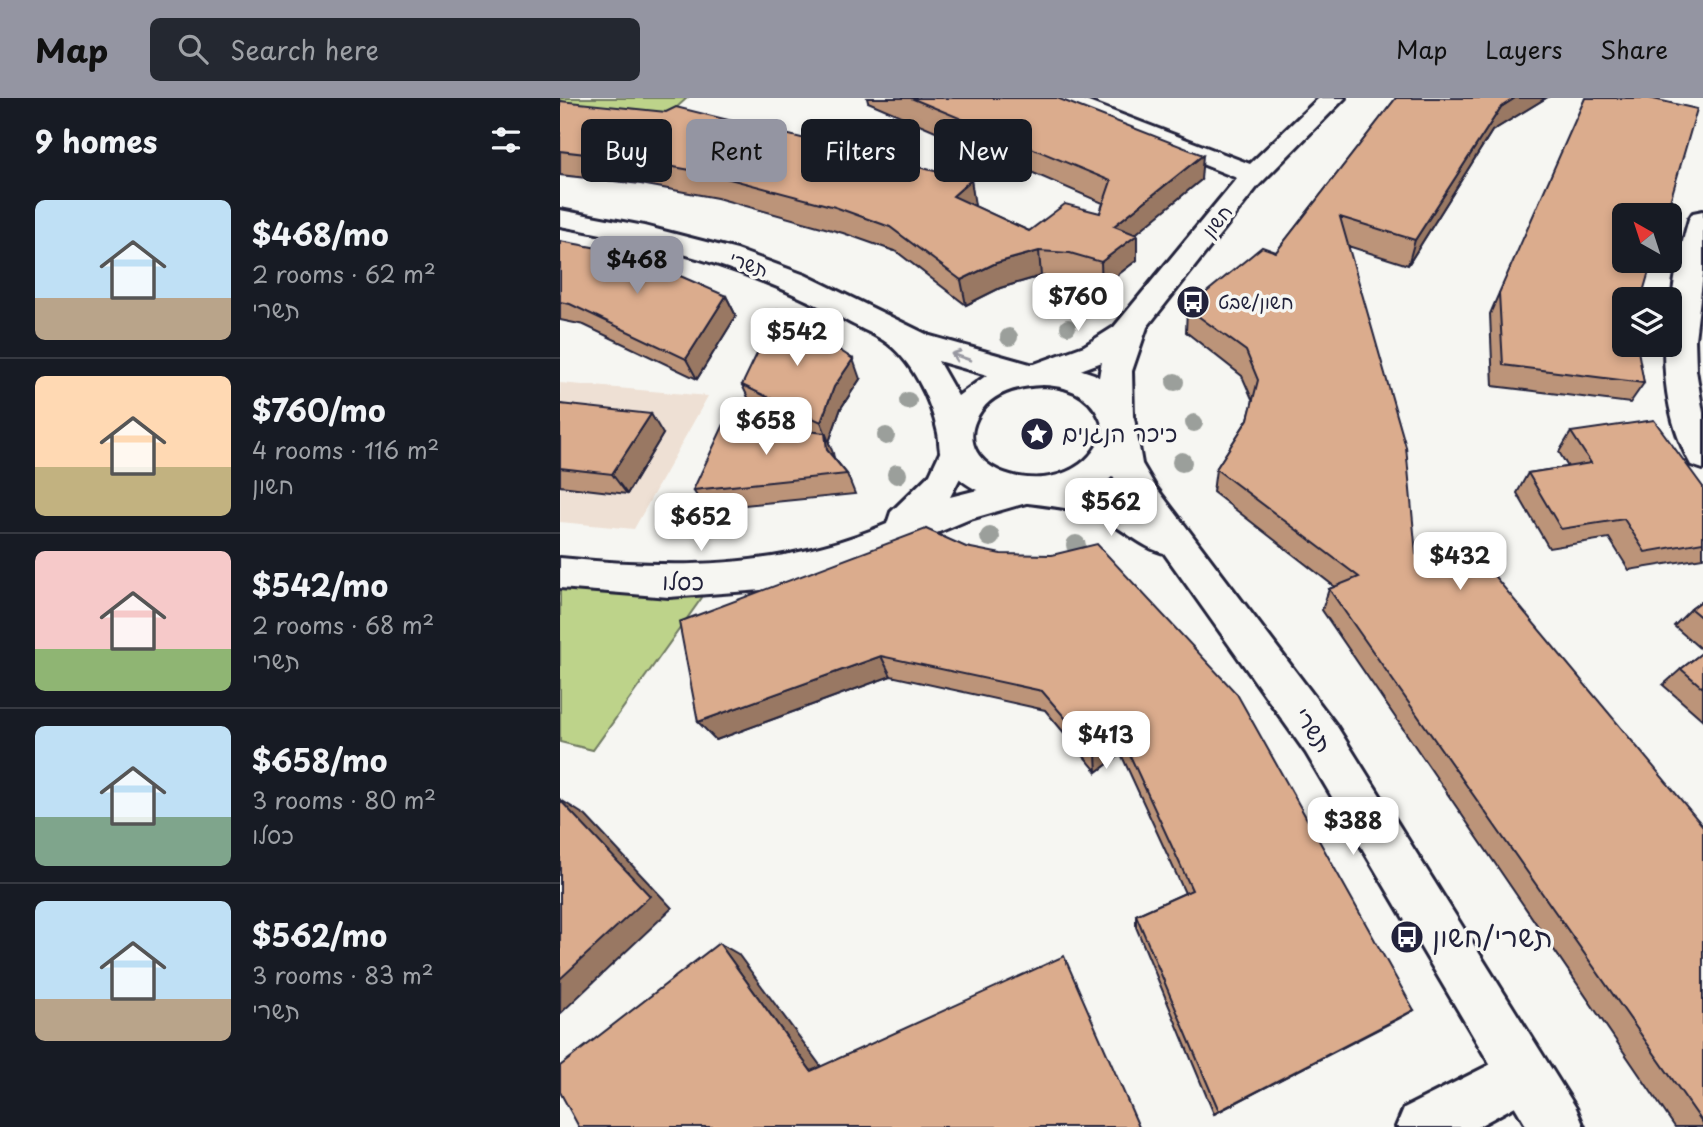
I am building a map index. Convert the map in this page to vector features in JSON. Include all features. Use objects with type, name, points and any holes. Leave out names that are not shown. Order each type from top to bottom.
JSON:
[{"type":"street","points":[[1057,98],[1254,175]]},
{"type":"street","name":"חשון","points":[[1033,374],[1107,348],[1137,320],[1254,175],[1304,122],[1334,98]]},
{"type":"street","name":"תשרי","points":[[560,218],[662,236],[710,250],[782,276],[886,329],[981,364],[1033,374]]},
{"type":"street","points":[[1703,219],[1685,292],[1678,362],[1691,435],[1703,456]]},
{"type":"street","name":"חשון","points":[[1119,423],[1112,392],[1115,369],[1137,320]]},
{"type":"street","name":"תשרי","points":[[886,329],[917,352],[938,381],[955,442]]},
{"type":"street","points":[[1033,374],[1080,380],[1101,392],[1115,409],[1119,423],[1114,454],[1097,472],[1072,486],[1034,492],[1005,491],[969,472],[955,442],[961,411],[978,393],[1001,381],[1033,374]]},
{"type":"street","name":"תשרי","points":[[1119,423],[1126,466],[1187,558],[1219,597],[1321,739],[1557,1127]]},
{"type":"street","name":"כסלו","points":[[845,556],[889,534],[940,490],[951,473],[955,442]]},
{"type":"street","name":"תשרי","points":[[1034,492],[1099,500],[1153,530],[1187,558]]},
{"type":"street","name":"כסלו","points":[[560,573],[639,582],[721,583],[790,572],[845,556],[951,511],[1034,492]]},
{"type":"street","points":[[1423,1127],[1523,1074]]},
{"type":"shaded area","points":[[560,383],[708,396],[634,529],[560,522]]},
{"type":"green space","points":[[560,98],[687,98],[665,118],[560,109]]},
{"type":"green space","points":[[560,586],[703,596],[593,750],[560,742]]},
{"type":"building","points":[[911,98],[1057,98],[1203,155],[1114,226],[1137,235],[1101,262],[1070,253],[1039,251],[996,263],[961,280],[890,227],[835,207],[741,182],[787,182],[787,134],[801,138],[801,182],[920,182],[920,167],[934,171],[934,182],[969,182],[953,196],[1029,231],[1065,204],[1100,213],[1111,181],[1032,148],[1032,119],[962,119]]},
{"type":"building","points":[[1396,98],[1515,98],[1501,107],[1415,240],[1340,217],[1406,447],[1416,554],[1461,536],[1703,826],[1703,1123],[1329,589],[1359,577],[1216,469],[1248,419],[1258,380],[1246,351],[1187,308],[1262,247],[1276,252]]},
{"type":"building","points":[[1585,98],[1649,98],[1697,109],[1670,203],[1612,203],[1612,273],[1649,273],[1644,287],[1612,287],[1612,357],[1639,357],[1644,383],[1503,365],[1499,293]]},
{"type":"building","points":[[560,101],[666,112],[676,107],[724,119],[686,119],[686,169],[672,167],[672,119],[581,119],[581,153],[560,151]]},
{"type":"building","points":[[560,241],[630,254],[726,296],[686,359],[570,304],[560,302]]},
{"type":"building","points":[[778,310],[853,359],[834,387],[821,422],[742,385]]},
{"type":"building","points":[[560,404],[651,414],[612,474],[560,468]]},
{"type":"building","points":[[1654,420],[1703,487],[1703,542],[1645,552],[1624,519],[1561,529],[1528,473],[1591,463],[1571,432]]},
{"type":"building","points":[[725,422],[825,433],[827,450],[847,474],[693,490]]},
{"type":"building","points":[[926,529],[966,547],[1001,554],[1052,555],[1097,544],[1237,694],[1414,1010],[1219,1111],[1136,915],[1192,890],[1121,736],[1096,754],[1042,691],[881,656],[698,722],[679,622]]},
{"type":"building","points":[[1703,600],[1703,619],[1691,609]]},
{"type":"building","points":[[1703,652],[1703,688],[1681,669]]},
{"type":"building","points":[[560,800],[650,896],[560,979]]},
{"type":"building","points":[[719,943],[811,1071],[1064,956],[1139,1127],[579,1127],[560,1092],[560,1066]]},
{"type":"place","name":"חשון/שבט","points":[[1193,302]]},
{"type":"place","name":"כיכר הנגנים","points":[[1037,434]]},
{"type":"place","name":"תשרי/חשון","points":[[1407,937]]}]
